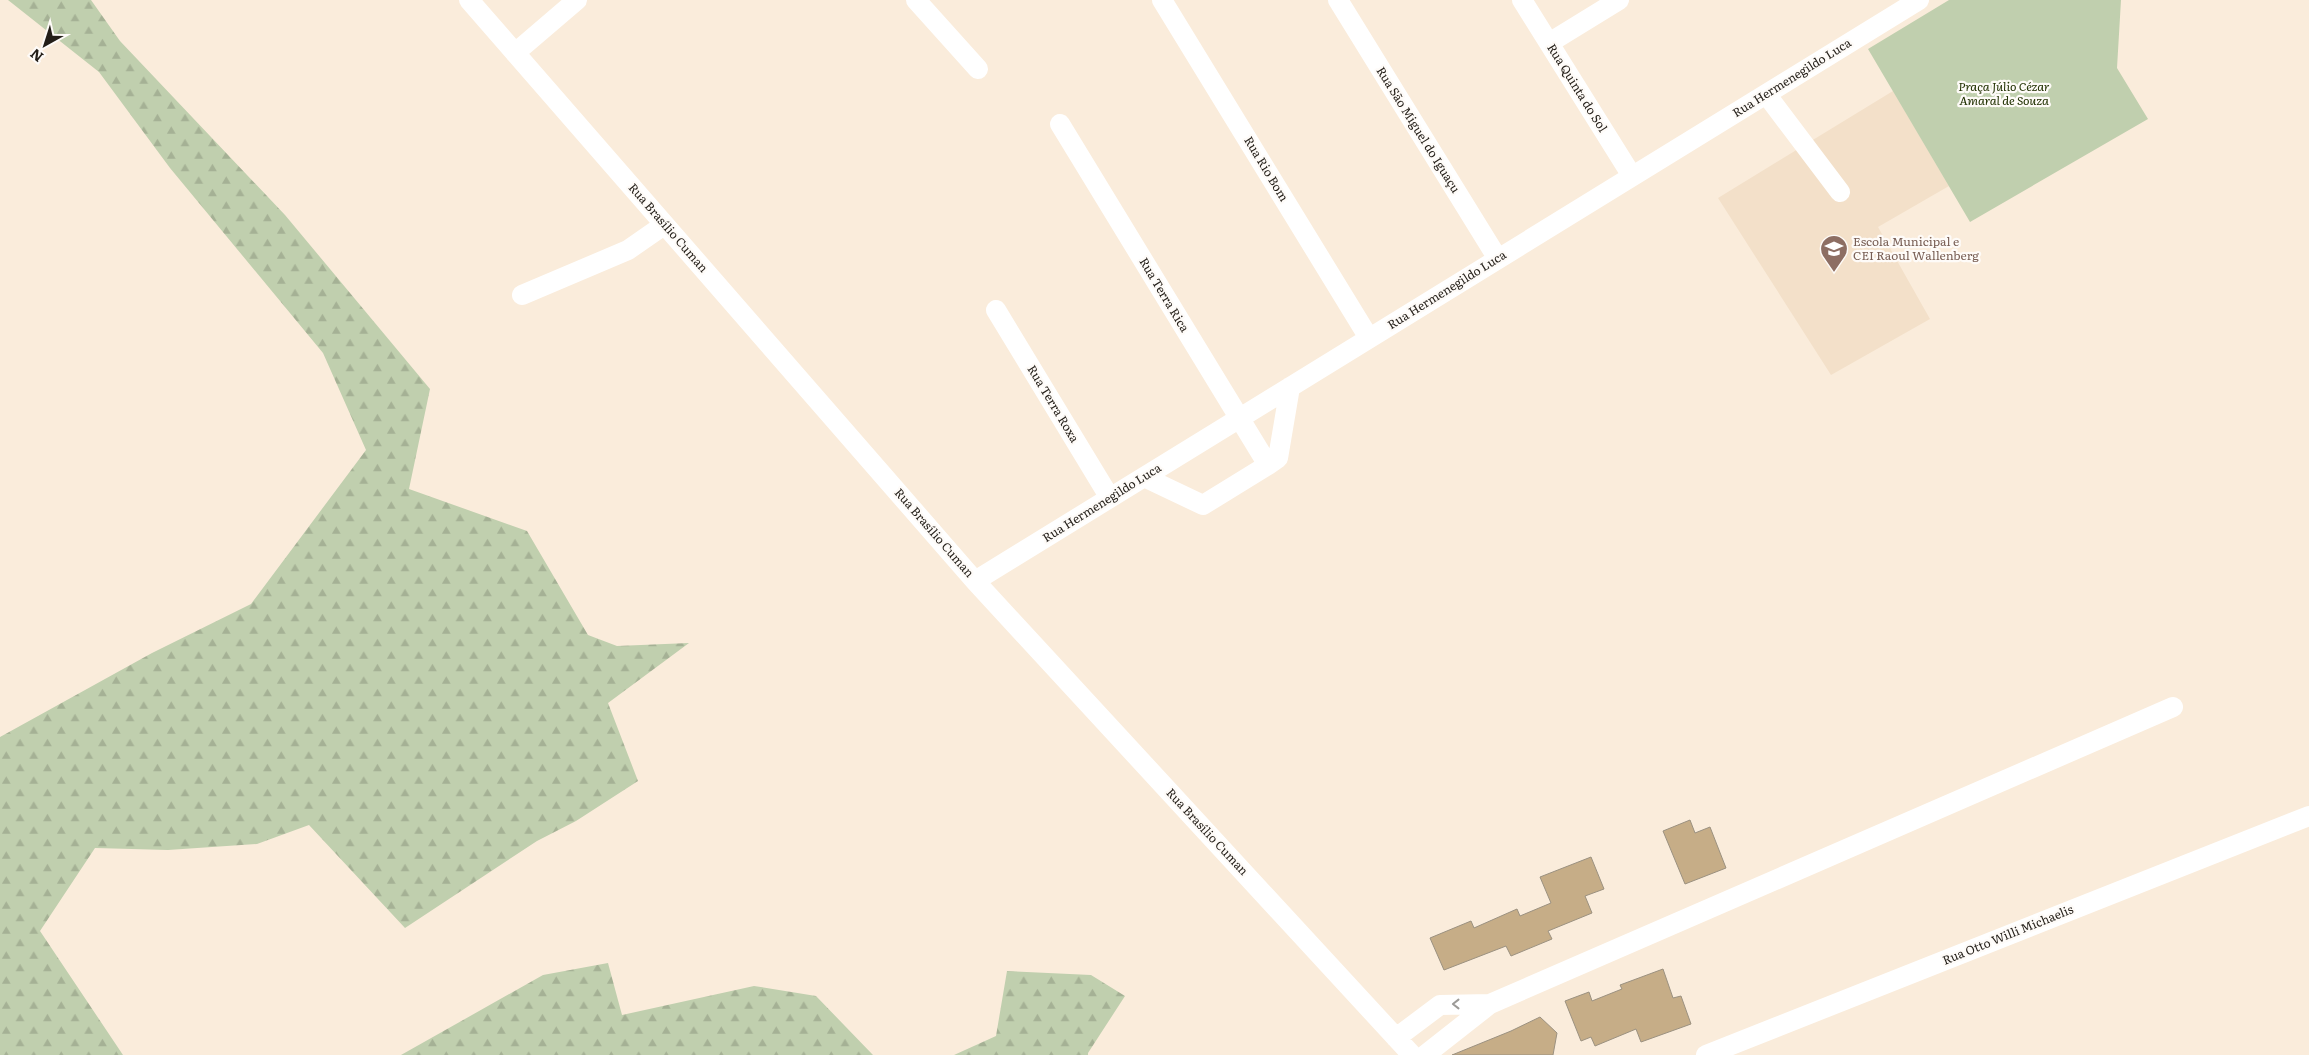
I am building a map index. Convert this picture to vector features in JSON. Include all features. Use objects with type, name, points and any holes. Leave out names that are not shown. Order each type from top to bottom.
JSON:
[{"type":"street","name":"Rua Brasílio Cuman","points":[[469,0],[976,581],[1412,1055]]},
{"type":"street","points":[[515,53],[577,0]]},
{"type":"street","points":[[916,0],[978,69]]},
{"type":"street","name":"Rua Rio Bom","points":[[1162,0],[1369,338]]},
{"type":"street","name":"Rua São Miguel do Iguaçu","points":[[1338,0],[1498,259]]},
{"type":"street","name":"Rua Quinta do Sol","points":[[1522,0],[1632,176]]},
{"type":"street","points":[[1549,43],[1619,0]]},
{"type":"street","name":"Rua Hermenegildo Luca","points":[[976,581],[1766,94],[1913,1]]},
{"type":"street","points":[[1766,94],[1840,192]]},
{"type":"street","name":"Rua Terra Rica","points":[[1060,124],[1268,465]]},
{"type":"street","points":[[522,295],[628,250],[664,225]]},
{"type":"street","name":"Rua Terra Roxa","points":[[996,310],[1110,498]]},
{"type":"street","points":[[1144,477],[1203,505],[1268,465],[1278,458],[1290,387]]},
{"type":"street","points":[[1425,1055],[1490,1004],[2173,706]]},
{"type":"street","name":"Rua Otto Willi Michaelis","points":[[1706,1055],[2309,816]]},
{"type":"street","points":[[1396,1038],[1440,1005],[1490,1004]]},
{"type":"shaded area","name":"Escola Municipal e CEI Raoul Wallenberg","points":[[1893,91],[1949,186],[1878,227],[1930,319],[1831,375],[1718,198]]},
{"type":"green space","points":[[8,0],[91,0],[120,41],[285,215],[430,389],[409,489],[527,531],[588,635],[617,646],[689,643],[608,703],[638,781],[576,821],[537,841],[405,928],[309,825],[257,844],[168,850],[95,848],[40,931],[123,1055],[0,1055],[0,737],[152,653],[251,604],[366,450],[323,353],[170,168],[99,72]]},
{"type":"green space","name":"Praça Júlio Cézar Amaral de Souza","points":[[1949,0],[2121,0],[2117,68],[2148,119],[1970,222],[1868,49]]},
{"type":"green space","points":[[608,963],[622,1015],[754,986],[816,996],[873,1055],[401,1055],[543,975]]},
{"type":"green space","points":[[1007,971],[1091,975],[1125,996],[1088,1055],[954,1055],[996,1036]]},
{"type":"building","points":[[1690,820],[1695,833],[1710,827],[1726,868],[1685,884],[1663,831]]},
{"type":"building","points":[[1591,857],[1604,889],[1585,896],[1592,913],[1548,931],[1552,939],[1511,956],[1506,946],[1444,970],[1430,938],[1471,921],[1474,928],[1517,909],[1520,916],[1551,903],[1540,877]]},
{"type":"building","points":[[1663,969],[1673,998],[1681,996],[1691,1024],[1641,1042],[1636,1029],[1595,1046],[1591,1037],[1581,1041],[1565,1001],[1589,992],[1592,1001],[1622,989],[1620,985]]},
{"type":"building","points":[[1540,1017],[1557,1033],[1553,1055],[1452,1055],[1511,1031]]},
{"type":"place","name":"Escola Municipal e CEI Raoul Wallenberg","points":[[1834,273]]}]
